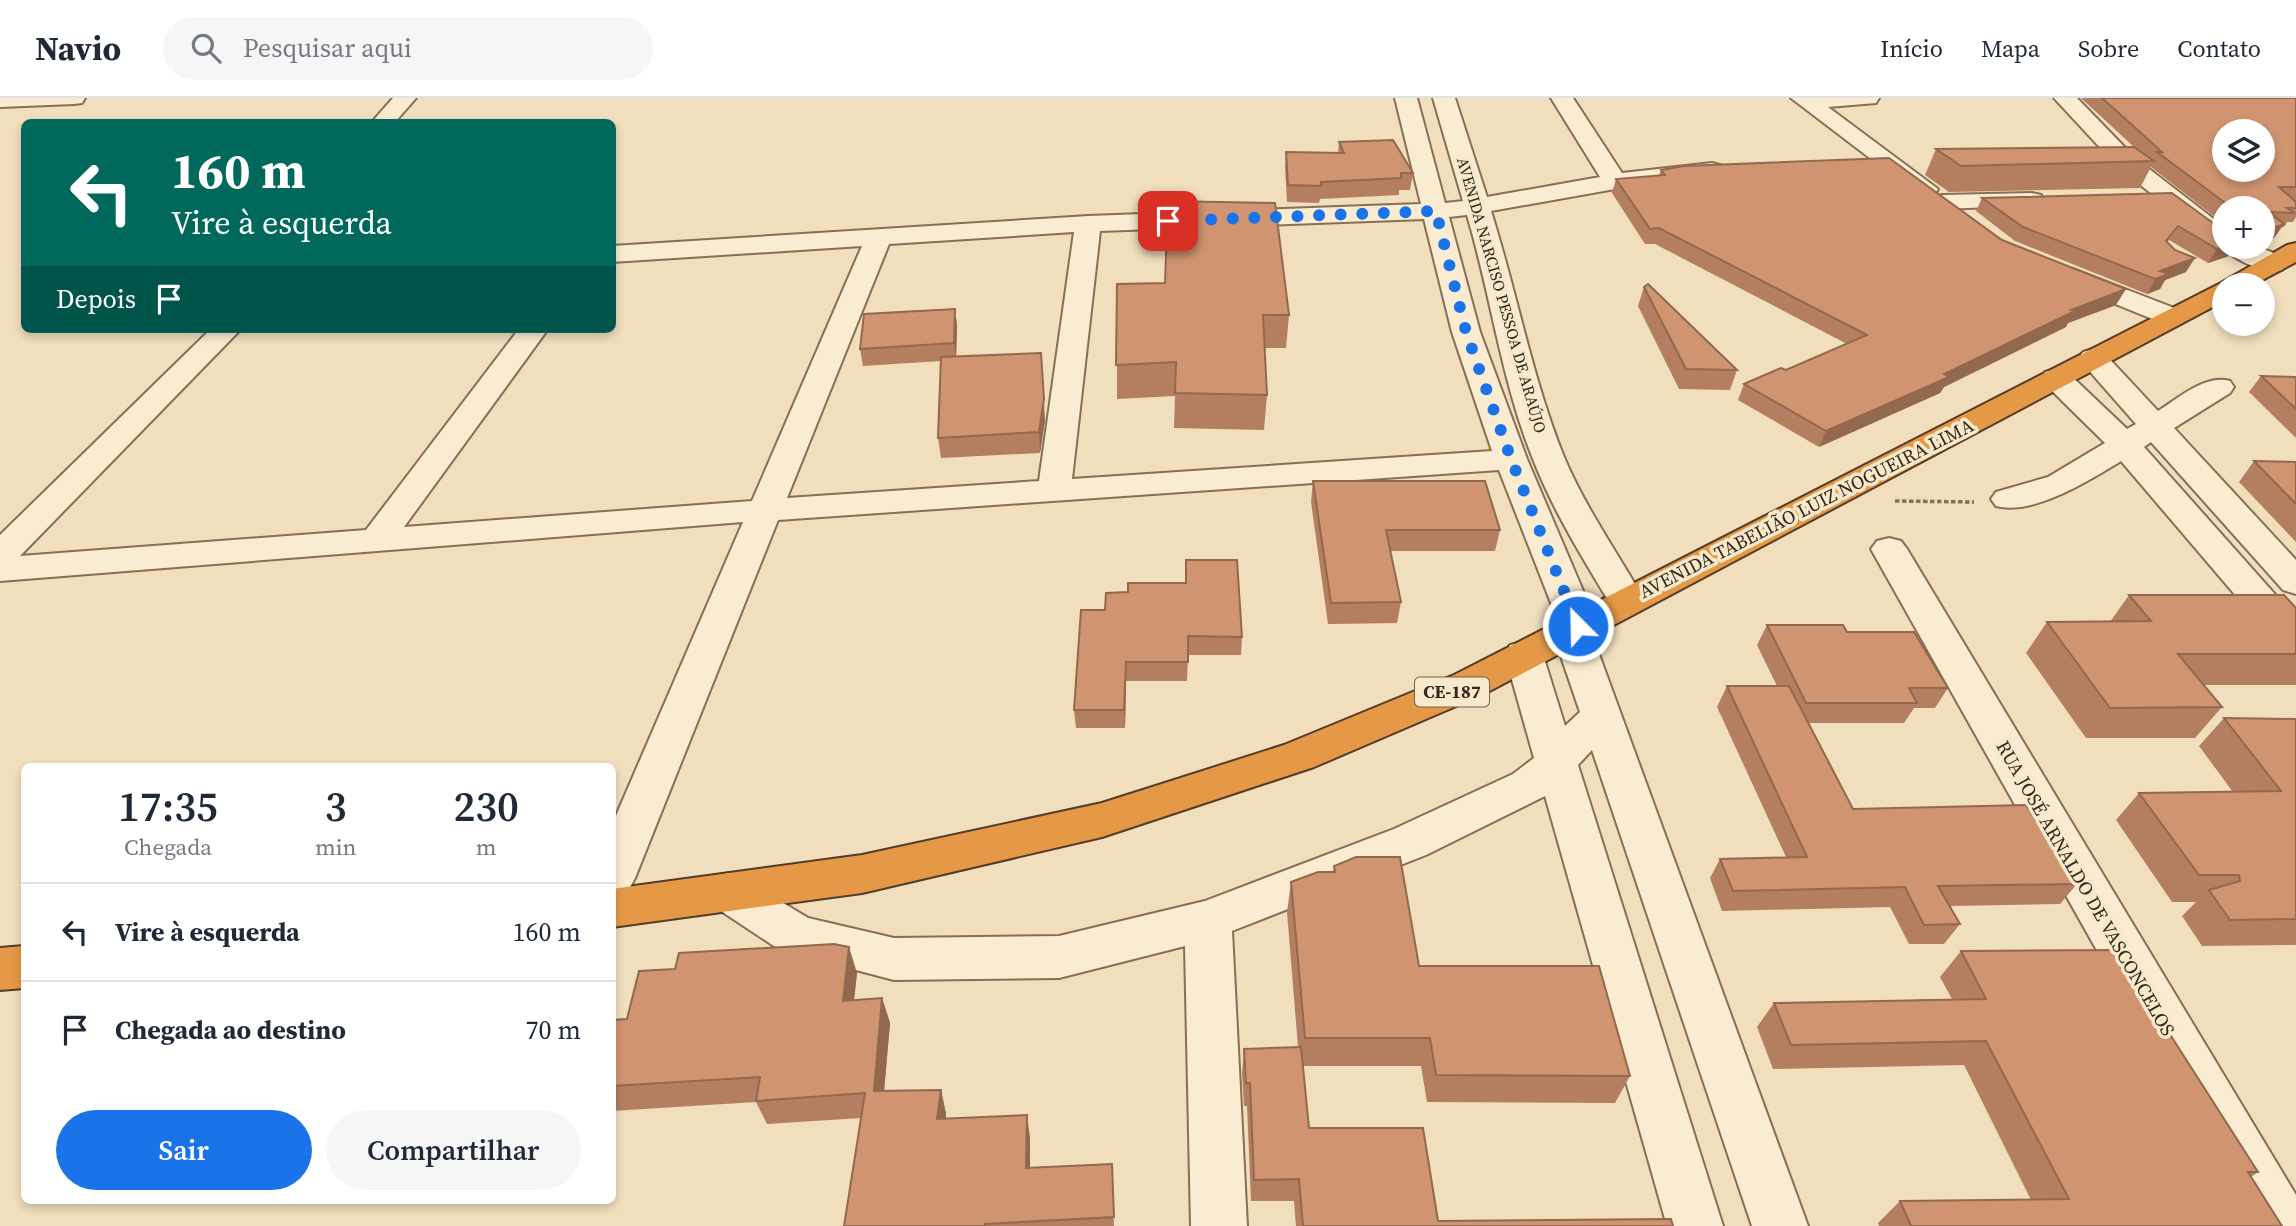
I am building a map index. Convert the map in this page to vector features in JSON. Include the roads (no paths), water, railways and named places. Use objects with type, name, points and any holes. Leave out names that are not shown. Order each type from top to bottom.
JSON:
[{"type":"highway","points":[[2256,273],[2285,258]]},
{"type":"highway","name":"AVENIDA TABELIÃO LUIZ NOGUEIRA LIMA","points":[[616,907],[863,874],[1102,820],[1299,756],[1468,685],[2212,296]]},
{"type":"highway","points":[[0,969],[21,967]]},
{"type":"street","points":[[9,100],[74,98]]},
{"type":"street","points":[[386,119],[405,98]]},
{"type":"street","name":"AVENIDA NARCISO PESSOA DE ARAÚJO","points":[[1406,98],[1466,332],[1575,628],[1601,715],[1780,1226]]},
{"type":"street","name":"AVENIDA NARCISO PESSOA DE ARAÚJO","points":[[1444,98],[1498,274],[1522,381],[1548,457],[1563,490],[1627,601]]},
{"type":"street","points":[[1562,98],[1616,183]]},
{"type":"street","points":[[1805,100],[1868,98]]},
{"type":"street","points":[[2065,98],[2127,163],[2212,229]]},
{"type":"street","points":[[1805,100],[1972,224]]},
{"type":"street","points":[[1847,163],[1935,164]]},
{"type":"street","points":[[2100,163],[2127,163]]},
{"type":"street","points":[[616,254],[1088,224],[1479,208],[1679,171],[1735,169]]},
{"type":"street","points":[[2130,198],[2171,197]]},
{"type":"street","points":[[1943,202],[2050,200]]},
{"type":"street","points":[[1054,490],[1088,224]]},
{"type":"street","points":[[616,869],[879,237]]},
{"type":"street","points":[[2056,270],[2172,317]]},
{"type":"street","points":[[0,555],[223,333]]},
{"type":"street","points":[[376,541],[531,333]]},
{"type":"street","points":[[2093,358],[2296,582]]},
{"type":"street","points":[[2056,378],[2124,446],[2296,642]]},
{"type":"street","points":[[2008,499],[2060,484],[2219,387]]},
{"type":"street","points":[[0,569],[767,510],[1511,459]]},
{"type":"street","name":"RUA JOSÉ ARNALDO DE VASCONCELOS","points":[[1889,549],[2283,1226]]},
{"type":"street","points":[[1524,655],[1695,1226]]},
{"type":"street","points":[[728,892],[797,936],[894,959],[1059,957],[1208,920],[1410,842],[1528,786],[1544,774],[1601,715]]},
{"type":"street","points":[[1208,920],[1219,1226]]}]
